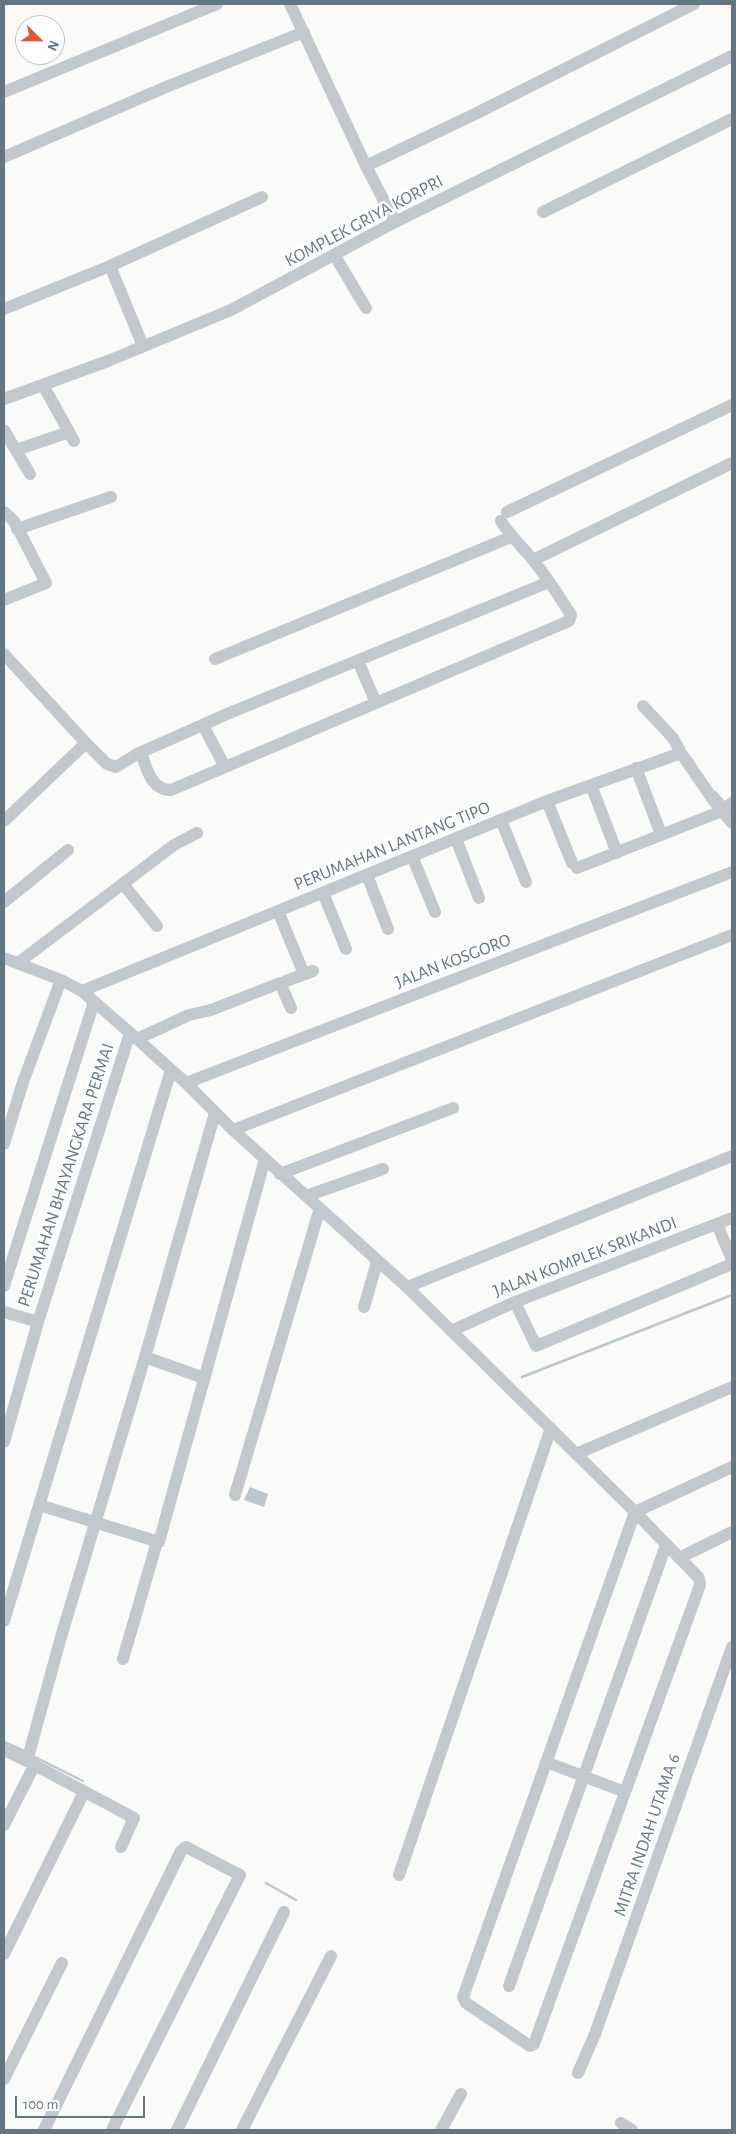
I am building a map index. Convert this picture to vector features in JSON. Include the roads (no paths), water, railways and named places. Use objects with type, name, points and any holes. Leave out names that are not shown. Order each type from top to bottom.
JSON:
[{"type":"street","points":[[4,92],[217,4]]},
{"type":"street","points":[[290,4],[366,166],[395,222]]},
{"type":"street","points":[[366,166],[694,4]]},
{"type":"street","points":[[4,157],[166,87],[304,32]]},
{"type":"street","name":"KOMPLEK GRIYA KORPRI","points":[[4,399],[144,346],[252,301],[395,222],[732,56]]},
{"type":"street","points":[[543,212],[732,119]]},
{"type":"street","points":[[4,309],[110,266],[262,197]]},
{"type":"street","points":[[335,256],[366,308]]},
{"type":"street","points":[[110,266],[144,346]]},
{"type":"street","points":[[16,450],[72,437],[43,385]]},
{"type":"street","points":[[141,752],[154,783],[164,790],[170,790],[569,621],[571,615],[549,582],[533,560],[511,537],[504,516],[732,405]]},
{"type":"street","points":[[4,430],[30,474]]},
{"type":"street","points":[[533,560],[732,463]]},
{"type":"street","points":[[18,529],[111,497]]},
{"type":"street","points":[[4,512],[14,521],[46,583],[4,600]]},
{"type":"street","points":[[215,659],[511,537]]},
{"type":"street","points":[[4,654],[86,743],[107,764],[113,767],[141,752],[203,725],[549,582]]},
{"type":"street","points":[[358,661],[376,703]]},
{"type":"street","points":[[643,706],[673,738],[681,753],[704,785],[726,808],[732,823]]},
{"type":"street","points":[[203,725],[225,767]]},
{"type":"street","points":[[4,822],[86,743]]},
{"type":"street","name":"PERUMAHAN LANTANG TIPO","points":[[82,991],[547,801],[681,753]]},
{"type":"street","points":[[636,768],[661,834]]},
{"type":"street","points":[[591,785],[617,853]]},
{"type":"street","points":[[547,801],[575,866],[617,853],[726,808]]},
{"type":"street","points":[[501,820],[526,882]]},
{"type":"street","points":[[18,963],[174,845],[198,833]]},
{"type":"street","points":[[456,839],[479,898]]},
{"type":"street","points":[[4,902],[68,850]]},
{"type":"street","points":[[412,856],[434,912]]},
{"type":"street","name":"JALAN KOSGORO","points":[[186,1083],[732,872]]},
{"type":"street","points":[[367,875],[388,929]]},
{"type":"street","points":[[123,884],[157,926]]},
{"type":"street","points":[[323,893],[346,950]]},
{"type":"street","points":[[278,911],[308,972],[286,981]]},
{"type":"street","points":[[232,1130],[732,935]]},
{"type":"street","points":[[4,960],[18,963],[61,980],[82,991],[186,1083],[232,1130],[407,1287],[551,1428],[635,1512],[699,1578],[700,1584],[625,1792],[534,2044],[530,2046],[466,2003],[463,1997],[635,1512],[732,1467]]},
{"type":"street","points":[[4,1144],[23,1082],[61,980]]},
{"type":"street","points":[[133,1036],[189,1015],[211,1010],[280,983],[291,1008]]},
{"type":"street","points":[[4,1286],[94,1002]]},
{"type":"street","name":"PERUMAHAN BHAYANGKARA PERMAI","points":[[4,1442],[8,1413],[133,1036]]},
{"type":"street","points":[[4,1621],[171,1070]]},
{"type":"street","points":[[280,1174],[453,1108]]},
{"type":"street","points":[[4,1825],[30,1758],[61,1637],[96,1524],[215,1113]]},
{"type":"street","points":[[407,1287],[732,1156]]},
{"type":"street","points":[[123,1659],[157,1542],[159,1541],[265,1159]]},
{"type":"street","points":[[306,1196],[383,1169]]},
{"type":"street","points":[[235,1495],[320,1208]]},
{"type":"street","name":"JALAN KOMPLEK SRIKANDI","points":[[451,1331],[515,1302],[732,1218]]},
{"type":"street","points":[[717,1224],[732,1260]]},
{"type":"street","points":[[364,1306],[377,1262]]},
{"type":"street","points":[[515,1302],[536,1346],[732,1264]]},
{"type":"street","points":[[4,1312],[38,1322]]},
{"type":"street","points":[[144,1357],[204,1378]]},
{"type":"street","points":[[576,1454],[732,1387]]},
{"type":"street","points":[[399,1875],[551,1428]]},
{"type":"street","points":[[39,1505],[157,1542]]},
{"type":"street","points":[[679,1558],[732,1532]]},
{"type":"street","points":[[509,1986],[666,1545]]},
{"type":"street","name":"MITRA INDAH UTAMA 6","points":[[578,2073],[595,2034],[732,1647]]},
{"type":"street","points":[[4,1750],[30,1758],[84,1792],[134,1818],[121,1847]]},
{"type":"street","points":[[546,1762],[625,1792]]},
{"type":"street","points":[[4,1954],[84,1792]]},
{"type":"street","points":[[44,2130],[181,1851],[186,1847],[240,1875],[112,2130]]},
{"type":"street","points":[[176,2130],[284,1912]]},
{"type":"street","points":[[242,2130],[331,1956]]},
{"type":"street","points":[[4,2079],[62,1963]]},
{"type":"street","points":[[441,2130],[461,2094]]},
{"type":"waterway","points":[[715,792],[725,803]]},
{"type":"waterway","points":[[522,1377],[732,1295]]},
{"type":"waterway","points":[[4,1742],[26,1752]]},
{"type":"waterway","points":[[33,1756],[83,1781]]},
{"type":"waterway","points":[[266,1883],[296,1900]]}]
